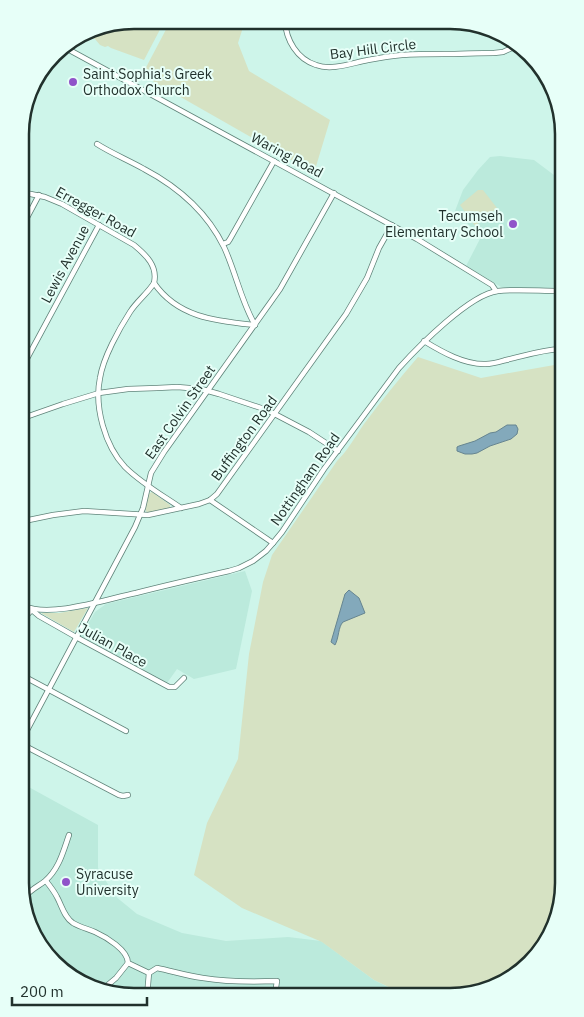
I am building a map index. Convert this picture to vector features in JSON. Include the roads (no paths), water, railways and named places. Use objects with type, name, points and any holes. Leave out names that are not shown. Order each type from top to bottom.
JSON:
[{"type":"street","name":"Bay Hill Circle","points":[[286,29],[295,50],[302,57],[318,66],[326,67],[336,67],[403,55],[494,53],[511,48]]},
{"type":"street","name":"Waring Road","points":[[71,51],[418,239],[492,285],[496,291]]},
{"type":"street","points":[[97,144],[163,180],[183,194],[203,214],[223,244],[247,309],[256,325]]},
{"type":"street","points":[[223,244],[230,239],[274,161]]},
{"type":"street","name":"Erregger Road","points":[[29,193],[62,204],[134,245],[152,262],[155,273],[154,283]]},
{"type":"street","name":"East Colvin Street","points":[[29,726],[140,516],[150,473],[256,325],[284,282],[334,193]]},
{"type":"street","points":[[29,214],[39,195]]},
{"type":"street","name":"Lewis Avenue","points":[[29,353],[99,225]]},
{"type":"street","name":"Buffington Road","points":[[29,520],[84,510],[148,516],[210,500],[217,494],[346,314],[367,278],[379,248],[392,225]]},
{"type":"street","points":[[181,508],[125,467],[115,455],[107,438],[102,422],[99,393],[100,378],[111,347],[129,313],[154,283],[165,296],[192,313],[217,321],[256,325]]},
{"type":"street","name":"Nottingham Road","points":[[29,608],[56,610],[68,608],[239,568],[253,561],[273,543],[399,368],[424,341],[463,308],[496,291],[555,291]]},
{"type":"street","points":[[424,341],[466,362],[477,364],[490,364],[555,349]]},
{"type":"street","points":[[29,416],[99,393],[128,389],[177,387],[219,394],[275,414],[309,432],[338,451]]},
{"type":"street","points":[[210,500],[273,543]]},
{"type":"street","points":[[29,613],[32,610]]},
{"type":"street","name":"Julian Place","points":[[32,610],[39,616],[169,688],[175,687],[184,678]]},
{"type":"street","points":[[29,679],[126,731]]},
{"type":"street","points":[[29,748],[119,795],[128,795]]},
{"type":"street","points":[[29,892],[46,880],[55,870],[69,835]]},
{"type":"street","points":[[46,880],[69,919],[79,926],[94,931],[126,954],[128,962],[116,978],[108,985]]},
{"type":"street","points":[[128,962],[149,973]]},
{"type":"street","points":[[149,973],[157,968],[215,980],[241,982],[277,981],[276,988]]},
{"type":"street","points":[[148,988],[149,973]]},
{"type":"water","points":[[507,425],[516,425],[518,429],[517,434],[511,439],[490,446],[477,453],[465,454],[457,451],[457,447],[496,432]]},
{"type":"water","points":[[349,590],[359,598],[365,613],[343,622],[335,645],[331,642],[345,594]]},
{"type":"place","name":"Saint Sophia's Greek Orthodox Church","points":[[73,82]]},
{"type":"place","name":"Tecumseh Elementary School","points":[[513,224]]},
{"type":"place","name":"Syracuse University","points":[[66,882]]}]
